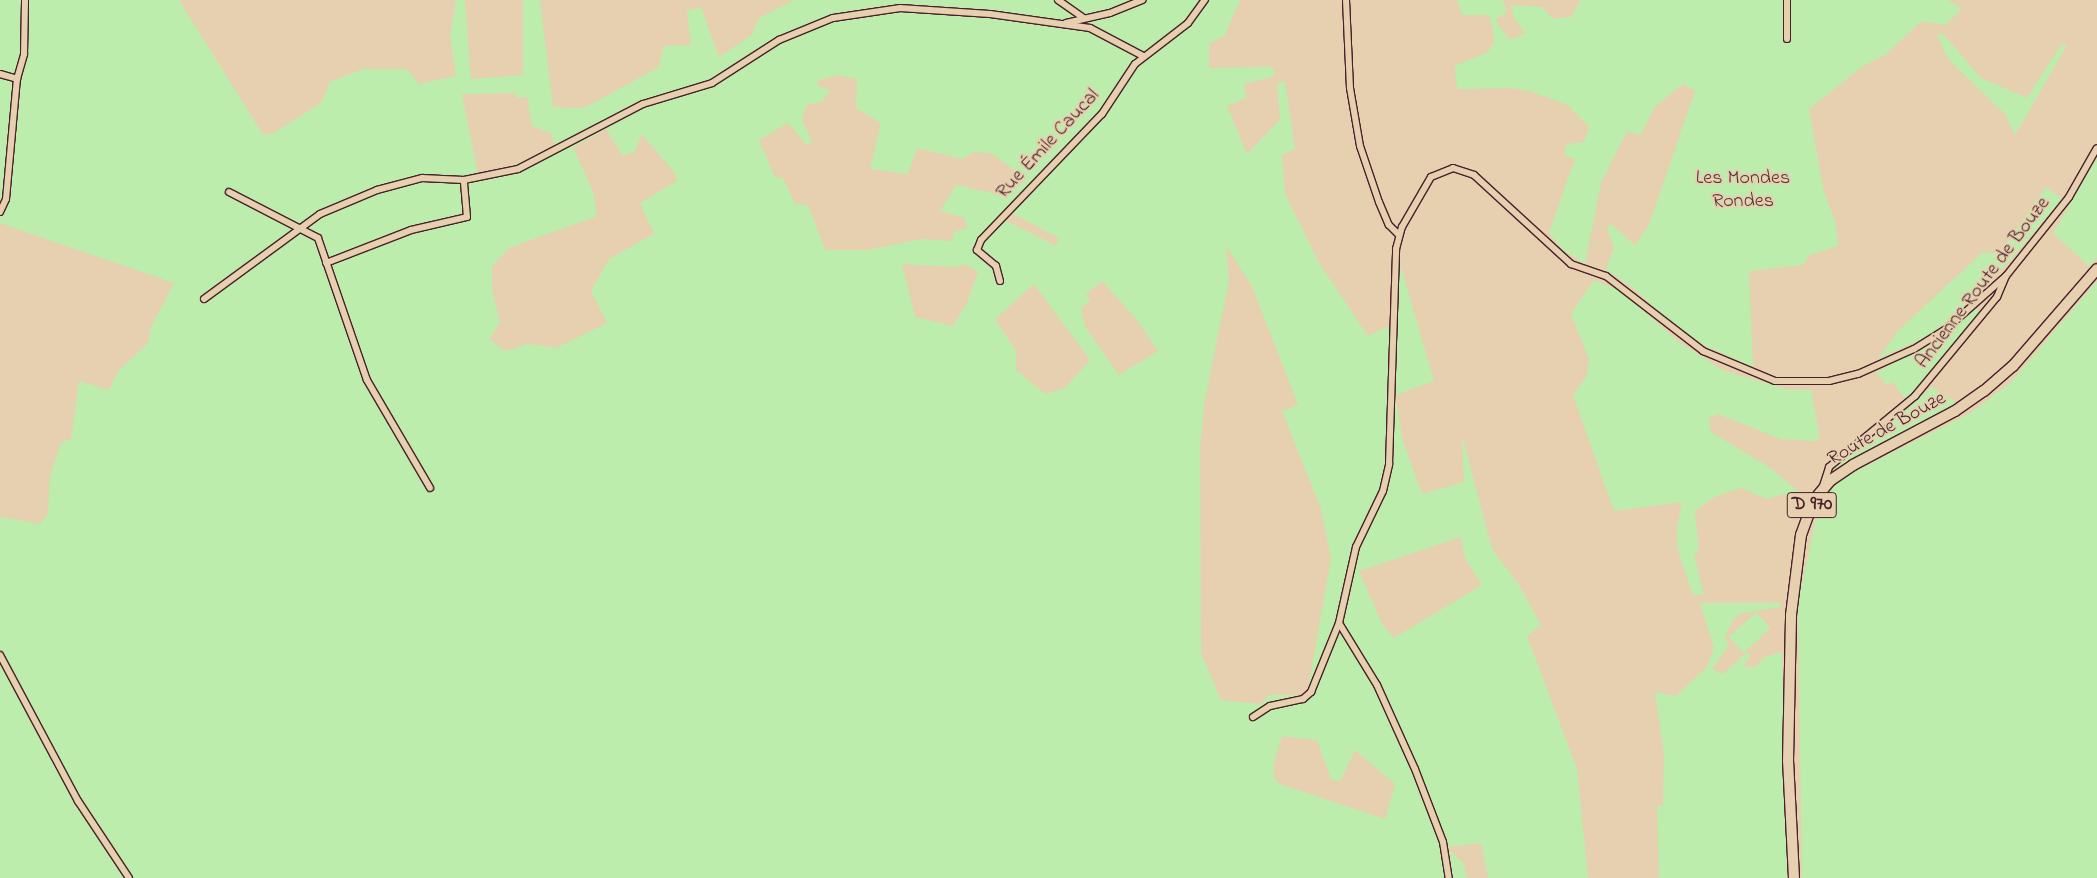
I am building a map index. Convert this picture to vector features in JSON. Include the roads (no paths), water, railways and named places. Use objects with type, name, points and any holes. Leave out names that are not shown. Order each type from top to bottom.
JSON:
[{"type":"main road","name":"Route de Bouze","points":[[1794,878],[1788,761],[1791,615],[1801,535],[1821,490],[1853,465],[1955,411],[1984,392],[2013,366],[2097,269]]},
{"type":"street","points":[[0,212],[6,199],[17,79],[24,54],[25,0]]},
{"type":"street","points":[[1058,0],[1084,18]]},
{"type":"street","points":[[1062,24],[1110,13],[1142,0]]},
{"type":"street","name":"Rue Émile Caucal","points":[[1000,280],[996,266],[977,250],[1026,190],[1102,114],[1143,56],[1188,23],[1205,0]]},
{"type":"street","points":[[1346,0],[1350,88],[1360,146],[1378,202],[1389,225],[1399,235]]},
{"type":"street","points":[[1787,0],[1787,39]]},
{"type":"street","points":[[204,299],[320,214],[377,190],[422,178],[464,180],[518,169],[643,104],[712,84],[779,40],[833,18],[900,8],[990,14],[1090,28],[1143,56]]},
{"type":"street","points":[[0,74],[17,79]]},
{"type":"street","name":"Ancienne Route de Bouze","points":[[1821,490],[1826,473],[1837,459],[1900,410],[1932,378],[1997,297],[2006,276],[2069,197],[2097,148]]},
{"type":"street","points":[[1253,717],[1270,706],[1303,699],[1312,692],[1339,624],[1356,547],[1383,491],[1389,464],[1396,249],[1399,235],[1432,177],[1453,168],[1474,175],[1571,264],[1618,284],[1684,339],[1748,373],[1792,384],[1858,374],[1914,349],[1945,330],[2006,276]]},
{"type":"street","points":[[326,262],[411,230],[467,217],[464,180]]},
{"type":"street","points":[[229,192],[318,238],[367,380],[430,488]]},
{"type":"street","points":[[1339,624],[1378,686],[1415,769],[1443,842],[1449,878]]},
{"type":"street","points":[[0,655],[78,801],[129,878]]},
{"type":"park label","name":"Les Mondes Rondes","points":[[1743,190]]}]
